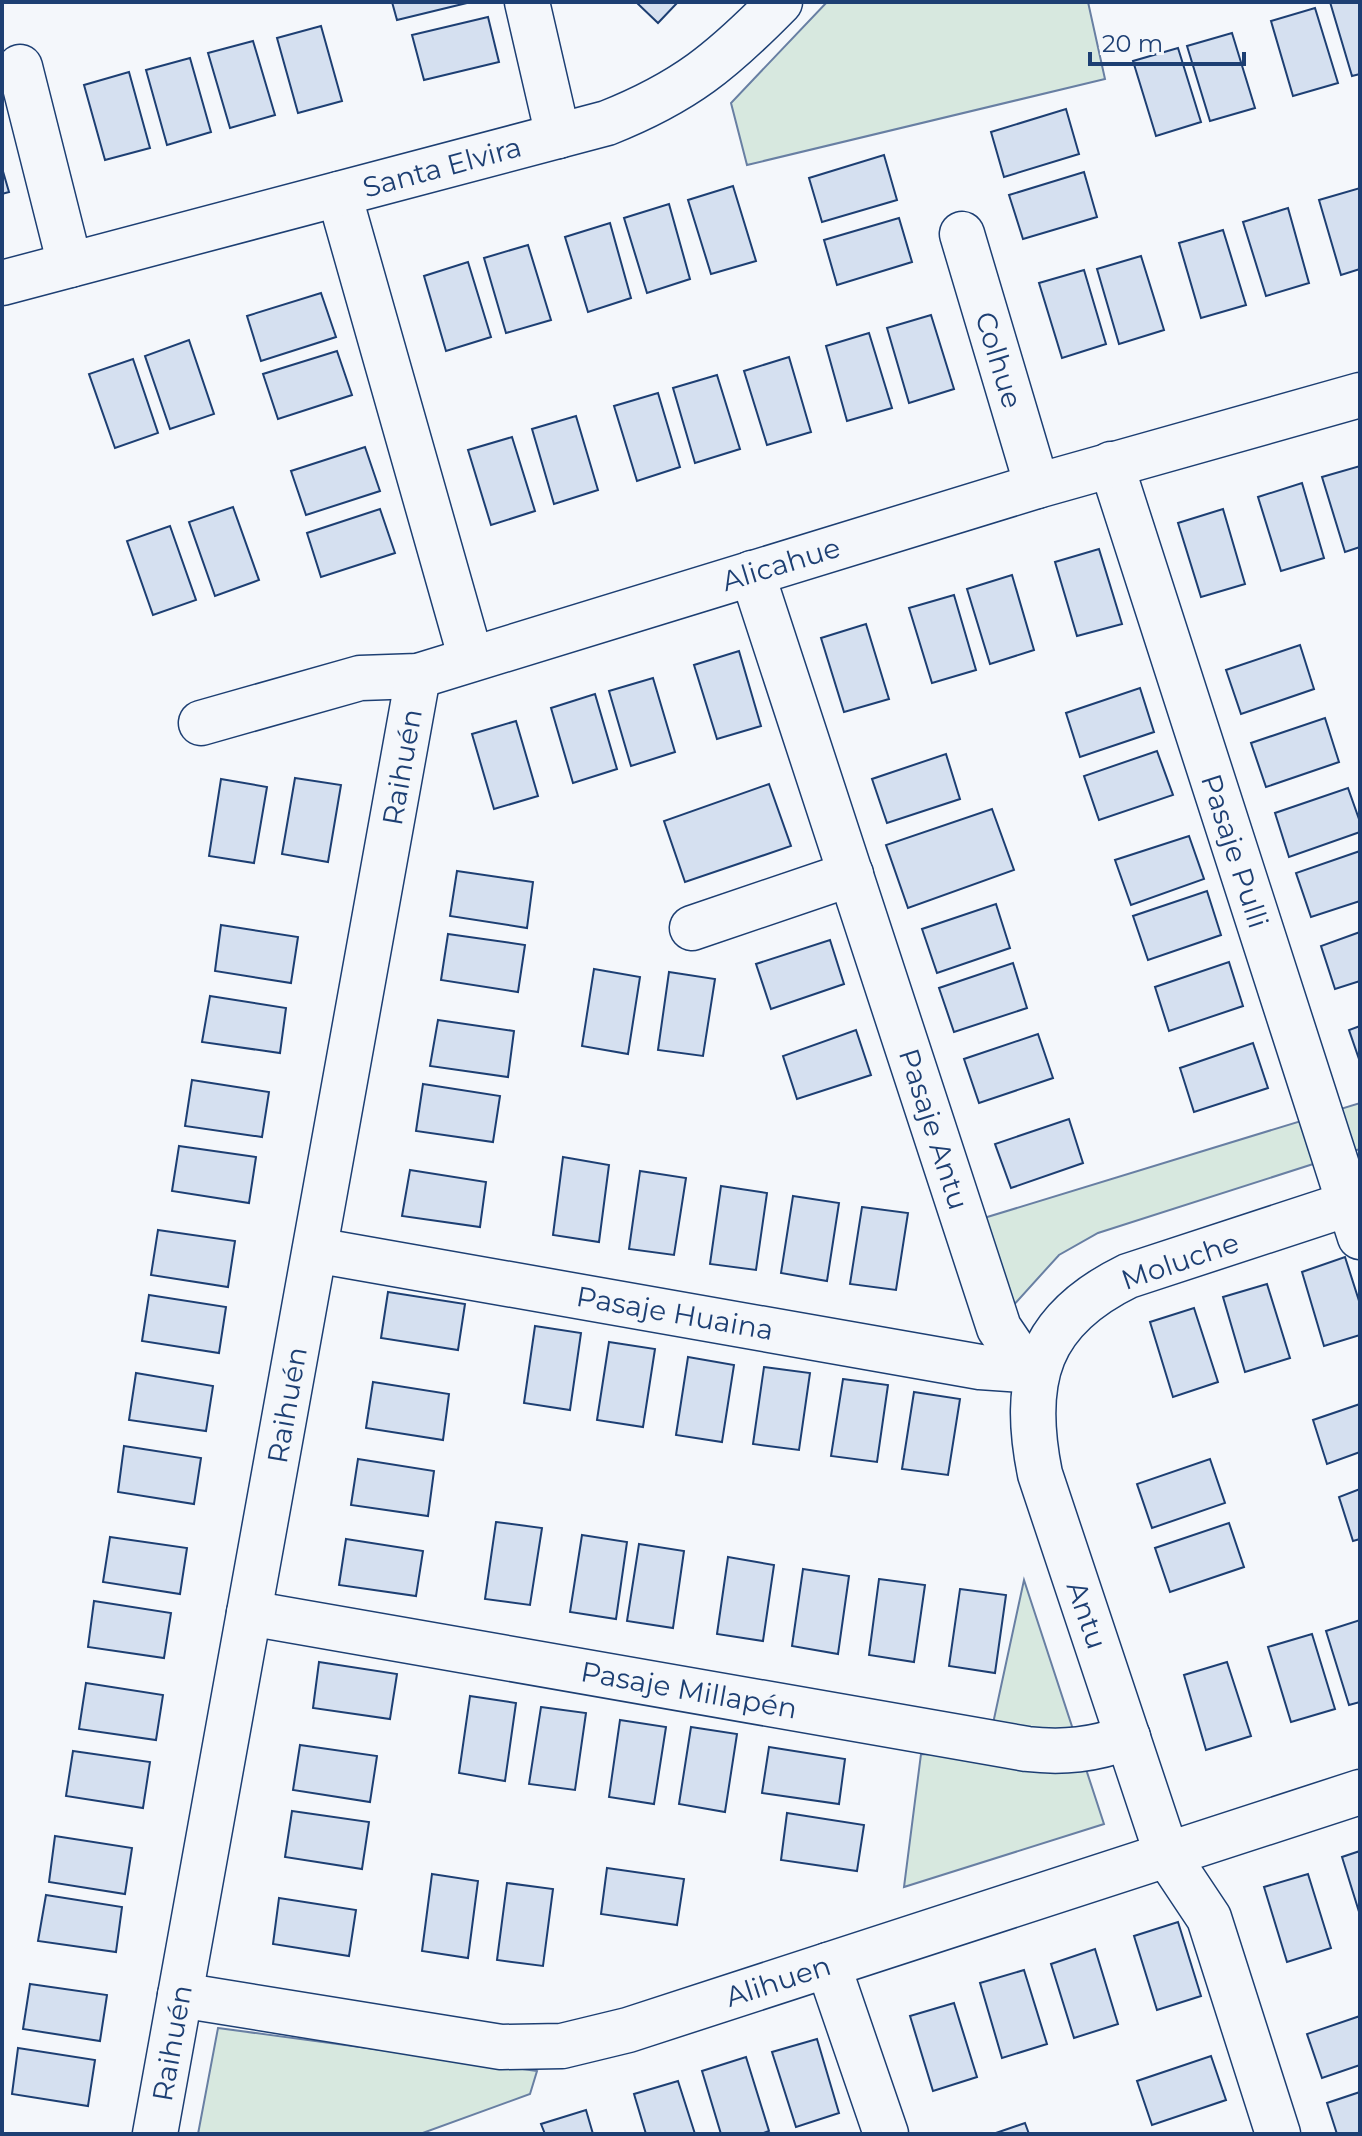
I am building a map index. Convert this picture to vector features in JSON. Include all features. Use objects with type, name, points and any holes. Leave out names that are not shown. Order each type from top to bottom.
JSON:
[{"type":"street","points":[[527,2],[558,136]]},
{"type":"street","name":"Santa Elvira","points":[[2,283],[619,118],[679,90],[715,65],[780,2]]},
{"type":"street","points":[[20,67],[70,265]]},
{"type":"street","points":[[339,194],[471,659]]},
{"type":"street","name":"Colhue","points":[[962,234],[1037,486]]},
{"type":"street","name":"Alicahue","points":[[201,723],[360,678],[418,676],[1037,486],[1360,395]]},
{"type":"street","name":"Pasaje Pulli","points":[[1111,464],[1356,1214]]},
{"type":"street","name":"Pasaje Antu","points":[[752,573],[999,1328],[1020,1359],[1036,1371]]},
{"type":"street","name":"Raihuén","points":[[155,2134],[418,676]]},
{"type":"street","points":[[692,928],[851,874]]},
{"type":"street","name":"Moluche","points":[[1036,1371],[1059,1327],[1076,1309],[1100,1290],[1128,1276],[1356,1214]]},
{"type":"street","name":"Pasaje Huaina","points":[[315,1250],[980,1367],[1036,1371]]},
{"type":"street","name":"Antu","points":[[1036,1371],[1032,1420],[1040,1474],[1167,1855],[1209,1918],[1278,2134]]},
{"type":"street","name":"Pasaje Millapén","points":[[249,1613],[1027,1749],[1074,1751],[1102,1747],[1128,1737]]},
{"type":"street","name":"Alihuen","points":[[180,1995],[501,2047],[562,2046],[628,2030],[1360,1792]]},
{"type":"street","points":[[828,1965],[886,2134]]},
{"type":"shaded area","points":[[827,2],[1088,2],[1105,79],[747,165],[731,103]]},
{"type":"shaded area","points":[[1360,1103],[1360,1149],[1098,1233],[1059,1255],[1010,1309],[984,1218]]},
{"type":"shaded area","points":[[1024,1580],[1104,1824],[904,1887],[921,1754],[986,1756]]},
{"type":"shaded area","points":[[218,2028],[537,2071],[530,2094],[420,2134],[198,2134]]},
{"type":"building","points":[[392,2],[471,2],[397,20]]},
{"type":"building","points":[[636,2],[678,2],[658,23]]},
{"type":"building","points":[[1330,2],[1360,2],[1360,74],[1352,76]]},
{"type":"building","points":[[1315,8],[1338,83],[1293,96],[1271,21]]},
{"type":"building","points":[[488,17],[499,62],[424,80],[412,35]]},
{"type":"building","points":[[321,26],[342,101],[298,113],[277,38]]},
{"type":"building","points":[[1232,33],[1255,108],[1210,121],[1187,46]]},
{"type":"building","points":[[253,41],[275,115],[230,128],[208,53]]},
{"type":"building","points":[[1178,48],[1201,122],[1156,136],[1133,61]]},
{"type":"building","points":[[190,58],[211,132],[167,145],[146,70]]},
{"type":"building","points":[[129,72],[150,148],[105,160],[84,85]]},
{"type":"building","points":[[1066,109],[1079,154],[1004,177],[991,132]]},
{"type":"building","points":[[884,155],[897,200],[822,222],[809,178]]},
{"type":"building","points":[[2,168],[9,192],[2,194]]},
{"type":"building","points":[[1084,172],[1097,217],[1023,239],[1009,195]]},
{"type":"building","points":[[733,186],[756,261],[711,274],[688,200]]},
{"type":"building","points":[[1360,188],[1360,269],[1341,275],[1319,200]]},
{"type":"building","points":[[669,204],[690,279],[647,293],[624,218]]},
{"type":"building","points":[[1288,208],[1309,283],[1266,296],[1243,222]]},
{"type":"building","points":[[899,218],[912,262],[837,285],[824,240]]},
{"type":"building","points":[[610,223],[631,298],[588,312],[565,237]]},
{"type":"building","points":[[1223,230],[1246,305],[1201,318],[1179,243]]},
{"type":"building","points":[[528,245],[551,320],[506,333],[484,258]]},
{"type":"building","points":[[1141,256],[1164,330],[1119,344],[1097,269]]},
{"type":"building","points":[[468,262],[491,337],[446,351],[424,276]]},
{"type":"building","points":[[1084,270],[1106,344],[1062,358],[1039,283]]},
{"type":"building","points":[[321,293],[336,337],[261,361],[247,316]]},
{"type":"building","points":[[931,315],[954,389],[909,403],[887,328]]},
{"type":"building","points":[[869,333],[892,408],[847,421],[826,346]]},
{"type":"building","points":[[189,340],[214,414],[170,429],[145,356]]},
{"type":"building","points":[[337,351],[352,395],[278,419],[263,374]]},
{"type":"building","points":[[789,357],[811,432],[767,445],[744,371]]},
{"type":"building","points":[[133,359],[158,433],[115,448],[89,374]]},
{"type":"building","points":[[717,375],[740,449],[695,463],[673,388]]},
{"type":"building","points":[[658,393],[680,467],[637,481],[614,406]]},
{"type":"building","points":[[576,416],[598,490],[554,504],[532,429]]},
{"type":"building","points":[[512,437],[535,511],[491,525],[468,450]]},
{"type":"building","points":[[365,447],[380,491],[306,515],[291,471]]},
{"type":"building","points":[[1360,466],[1360,547],[1345,552],[1322,477]]},
{"type":"building","points":[[1302,483],[1324,558],[1281,571],[1258,497]]},
{"type":"building","points":[[233,507],[259,580],[215,596],[189,522]]},
{"type":"building","points":[[380,509],[395,553],[321,577],[307,533]]},
{"type":"building","points":[[1223,509],[1245,584],[1201,597],[1178,523]]},
{"type":"building","points":[[170,526],[196,600],[153,615],[127,541]]},
{"type":"building","points":[[1099,549],[1122,624],[1077,636],[1055,562]]},
{"type":"building","points":[[1012,575],[1034,650],[990,664],[967,589]]},
{"type":"building","points":[[954,595],[976,670],[932,683],[909,608]]},
{"type":"building","points":[[866,624],[889,699],[844,712],[821,638]]},
{"type":"building","points":[[1300,645],[1314,689],[1241,714],[1226,670]]},
{"type":"building","points":[[739,651],[761,726],[717,739],[694,665]]},
{"type":"building","points":[[653,678],[675,752],[631,766],[609,691]]},
{"type":"building","points":[[1140,688],[1154,732],[1080,757],[1066,713]]},
{"type":"building","points":[[595,694],[617,769],[573,783],[551,708]]},
{"type":"building","points":[[1325,718],[1339,762],[1266,787],[1251,743]]},
{"type":"building","points":[[516,721],[538,796],[494,809],[472,734]]},
{"type":"building","points":[[1157,751],[1173,795],[1099,820],[1084,776]]},
{"type":"building","points":[[946,754],[960,799],[887,823],[872,779]]},
{"type":"building","points":[[295,778],[341,785],[328,862],[282,854]]},
{"type":"building","points":[[221,779],[267,787],[254,863],[209,856]]},
{"type":"building","points":[[769,784],[791,846],[685,882],[664,821]]},
{"type":"building","points":[[1348,788],[1360,822],[1360,832],[1289,857],[1275,813]]},
{"type":"building","points":[[992,809],[1014,870],[908,908],[886,845]]},
{"type":"building","points":[[1189,836],[1204,879],[1131,905],[1115,860]]},
{"type":"building","points":[[1360,851],[1360,901],[1311,917],[1296,873]]},
{"type":"building","points":[[457,871],[533,882],[527,928],[450,916]]},
{"type":"building","points":[[1207,891],[1221,935],[1148,960],[1133,916]]},
{"type":"building","points":[[996,904],[1010,948],[937,973],[922,929]]},
{"type":"building","points":[[221,925],[298,937],[291,983],[215,971]]},
{"type":"building","points":[[1360,932],[1360,981],[1335,989],[1321,946]]},
{"type":"building","points":[[448,934],[525,945],[518,992],[441,980]]},
{"type":"building","points":[[830,940],[844,984],[771,1009],[756,964]]},
{"type":"building","points":[[1229,962],[1243,1006],[1169,1031],[1155,987]]},
{"type":"building","points":[[1013,963],[1027,1008],[954,1032],[939,988]]},
{"type":"building","points":[[594,969],[640,977],[628,1054],[582,1046]]},
{"type":"building","points":[[669,972],[715,979],[703,1056],[658,1050]]},
{"type":"building","points":[[210,996],[286,1008],[280,1053],[202,1042]]},
{"type":"building","points":[[438,1020],[514,1031],[508,1077],[430,1066]]},
{"type":"building","points":[[1360,1026],[1360,1062],[1349,1030]]},
{"type":"building","points":[[856,1030],[871,1075],[797,1099],[783,1056]]},
{"type":"building","points":[[1038,1034],[1053,1078],[979,1103],[964,1059]]},
{"type":"building","points":[[1253,1043],[1268,1088],[1194,1112],[1180,1068]]},
{"type":"building","points":[[192,1080],[269,1092],[262,1137],[185,1126]]},
{"type":"building","points":[[423,1084],[500,1096],[493,1142],[416,1131]]},
{"type":"building","points":[[1069,1119],[1083,1163],[1011,1188],[995,1144]]},
{"type":"building","points":[[179,1146],[256,1157],[249,1203],[172,1191]]},
{"type":"building","points":[[563,1157],[609,1165],[599,1242],[553,1235]]},
{"type":"building","points":[[410,1170],[486,1182],[480,1227],[402,1216]]},
{"type":"building","points":[[640,1171],[686,1178],[674,1255],[629,1249]]},
{"type":"building","points":[[721,1186],[767,1193],[756,1270],[710,1264]]},
{"type":"building","points":[[793,1196],[839,1203],[827,1281],[781,1273]]},
{"type":"building","points":[[862,1207],[908,1213],[896,1290],[850,1284]]},
{"type":"building","points":[[158,1230],[235,1241],[228,1287],[151,1275]]},
{"type":"building","points":[[1345,1257],[1360,1304],[1360,1335],[1324,1346],[1302,1272]]},
{"type":"building","points":[[1267,1284],[1290,1358],[1245,1372],[1223,1297]]},
{"type":"building","points":[[388,1292],[465,1304],[458,1350],[381,1338]]},
{"type":"building","points":[[149,1295],[226,1307],[219,1353],[142,1341]]},
{"type":"building","points":[[1194,1308],[1218,1382],[1173,1397],[1150,1322]]},
{"type":"building","points":[[535,1326],[581,1333],[570,1410],[524,1403]]},
{"type":"building","points":[[609,1342],[655,1349],[643,1427],[597,1420]]},
{"type":"building","points":[[688,1357],[734,1365],[722,1442],[676,1435]]},
{"type":"building","points":[[764,1367],[810,1373],[799,1450],[753,1444]]},
{"type":"building","points":[[136,1373],[213,1386],[206,1431],[129,1420]]},
{"type":"building","points":[[843,1379],[888,1385],[877,1462],[831,1456]]},
{"type":"building","points":[[373,1382],[449,1394],[443,1440],[366,1428]]},
{"type":"building","points":[[914,1392],[960,1399],[948,1475],[902,1469]]},
{"type":"building","points":[[1360,1404],[1360,1452],[1327,1464],[1313,1420]]},
{"type":"building","points":[[124,1446],[201,1458],[194,1504],[118,1492]]},
{"type":"building","points":[[358,1459],[434,1471],[428,1516],[351,1505]]},
{"type":"building","points":[[1210,1459],[1225,1503],[1152,1528],[1137,1484]]},
{"type":"building","points":[[1360,1489],[1360,1539],[1353,1541],[1339,1497]]},
{"type":"building","points":[[496,1522],[542,1528],[530,1605],[485,1599]]},
{"type":"building","points":[[1229,1523],[1244,1567],[1170,1592],[1155,1548]]},
{"type":"building","points":[[582,1535],[627,1542],[616,1619],[570,1612]]},
{"type":"building","points":[[110,1537],[187,1548],[180,1594],[103,1582]]},
{"type":"building","points":[[346,1539],[423,1551],[416,1596],[339,1585]]},
{"type":"building","points":[[639,1544],[684,1551],[673,1628],[627,1621]]},
{"type":"building","points":[[728,1557],[774,1565],[763,1641],[717,1634]]},
{"type":"building","points":[[803,1569],[849,1576],[838,1654],[792,1646]]},
{"type":"building","points":[[879,1579],[925,1585],[914,1662],[869,1655]]},
{"type":"building","points":[[960,1589],[1006,1595],[995,1673],[949,1666]]},
{"type":"building","points":[[94,1601],[171,1613],[164,1658],[88,1647]]},
{"type":"building","points":[[1360,1620],[1360,1702],[1349,1705],[1326,1631]]},
{"type":"building","points":[[1312,1634],[1335,1709],[1291,1722],[1268,1647]]},
{"type":"building","points":[[319,1662],[397,1674],[390,1719],[313,1708]]},
{"type":"building","points":[[1227,1662],[1251,1736],[1206,1750],[1184,1675]]},
{"type":"building","points":[[86,1683],[163,1695],[156,1740],[79,1729]]},
{"type":"building","points":[[470,1696],[516,1703],[505,1781],[459,1773]]},
{"type":"building","points":[[541,1707],[586,1713],[575,1790],[529,1784]]},
{"type":"building","points":[[620,1720],[666,1727],[654,1804],[609,1797]]},
{"type":"building","points":[[691,1727],[737,1734],[725,1812],[679,1804]]},
{"type":"building","points":[[300,1745],[377,1756],[370,1802],[293,1790]]},
{"type":"building","points":[[769,1747],[845,1759],[839,1804],[762,1793]]},
{"type":"building","points":[[73,1751],[150,1762],[143,1808],[66,1796]]},
{"type":"building","points":[[292,1811],[369,1822],[362,1869],[285,1857]]},
{"type":"building","points":[[787,1813],[864,1825],[857,1871],[781,1860]]},
{"type":"building","points":[[55,1836],[132,1848],[125,1894],[49,1882]]},
{"type":"building","points":[[1360,1851],[1360,1915],[1342,1857]]},
{"type":"building","points":[[607,1868],[684,1879],[677,1925],[601,1914]]},
{"type":"building","points":[[432,1874],[478,1881],[468,1958],[422,1951]]},
{"type":"building","points":[[1308,1874],[1331,1948],[1287,1962],[1264,1887]]},
{"type":"building","points":[[507,1883],[553,1889],[543,1966],[497,1960]]},
{"type":"building","points":[[46,1895],[122,1907],[116,1952],[38,1941]]},
{"type":"building","points":[[279,1898],[356,1910],[349,1956],[273,1944]]},
{"type":"building","points":[[1178,1922],[1201,1996],[1157,2010],[1134,1936]]},
{"type":"building","points":[[1095,1949],[1118,2024],[1074,2038],[1051,1964]]},
{"type":"building","points":[[1024,1970],[1047,2044],[1002,2058],[980,1983]]},
{"type":"building","points":[[30,1984],[107,1995],[100,2041],[23,2029]]},
{"type":"building","points":[[954,2003],[977,2077],[933,2091],[910,2016]]},
{"type":"building","points":[[1360,2016],[1360,2065],[1322,2078],[1307,2034]]},
{"type":"building","points":[[817,2039],[839,2113],[796,2127],[772,2052]]},
{"type":"building","points":[[18,2048],[95,2060],[88,2106],[12,2094]]},
{"type":"building","points":[[1211,2056],[1226,2100],[1152,2125],[1137,2081]]},
{"type":"building","points":[[746,2057],[769,2131],[761,2134],[721,2134],[702,2071]]},
{"type":"building","points":[[678,2081],[695,2134],[646,2134],[634,2094]]},
{"type":"building","points":[[1360,2092],[1360,2134],[1337,2134],[1327,2103]]},
{"type":"building","points":[[586,2110],[593,2134],[545,2134],[541,2124]]},
{"type":"building","points":[[1025,2123],[1029,2134],[993,2134]]}]
